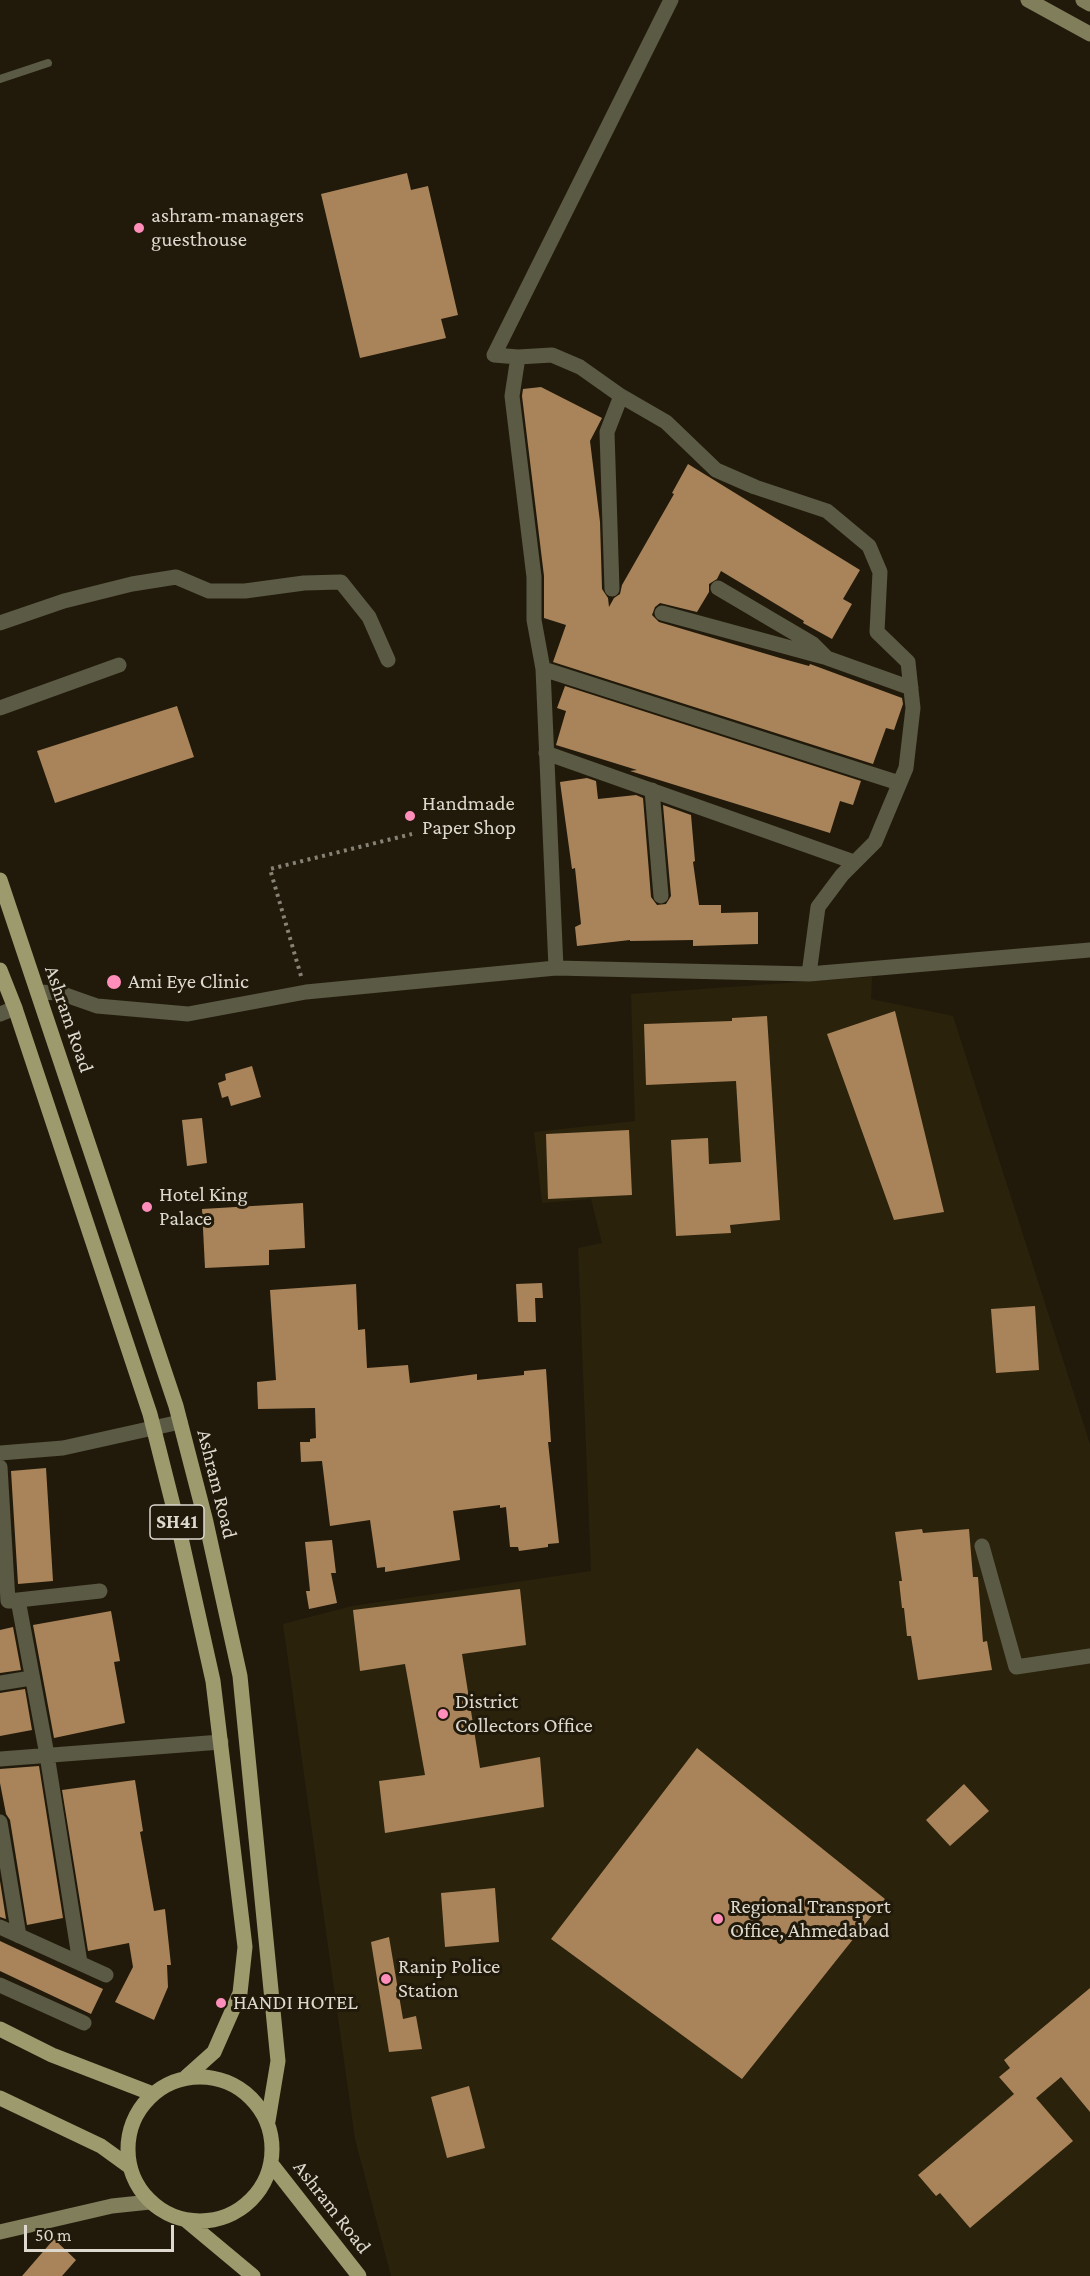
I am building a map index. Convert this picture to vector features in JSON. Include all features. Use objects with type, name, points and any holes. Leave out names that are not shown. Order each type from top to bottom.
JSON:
[{"type":"main road","points":[[1029,0],[1090,34]]},
{"type":"main road","points":[[1083,0],[1090,4]]},
{"type":"main road","name":"Ashram Road","points":[[0,880],[112,1210],[180,1422],[206,1522],[240,1676],[278,2061],[268,2121]]},
{"type":"main road","name":"SH41","points":[[0,970],[15,1008],[154,1429],[213,1681],[245,1947],[240,1993],[214,2052],[186,2078]]},
{"type":"main road","points":[[0,2029],[52,2055],[153,2094]]},
{"type":"main road","points":[[212,2077],[235,2085],[255,2100],[268,2121],[273,2143],[272,2165],[264,2185],[250,2203],[231,2215],[209,2221],[187,2221],[167,2214],[150,2202],[137,2186],[130,2168],[128,2147],[131,2127],[140,2109],[153,2094],[168,2084],[186,2078],[212,2077]]},
{"type":"main road","points":[[0,2098],[101,2146],[130,2168]]},
{"type":"main road","name":"Ashram Road","points":[[272,2165],[359,2276]]},
{"type":"main road","points":[[0,2232],[112,2206],[150,2202]]},
{"type":"main road","points":[[187,2221],[253,2276]]},
{"type":"street","points":[[671,0],[494,355],[552,356],[580,368],[621,396],[666,422],[716,470],[755,488],[827,511],[869,546],[880,572],[877,632],[908,662],[913,708],[906,768],[875,842],[842,875],[818,907],[808,974]]},
{"type":"street","points":[[518,357],[513,396],[534,577],[534,620],[543,669],[556,968]]},
{"type":"street","points":[[612,589],[607,432],[621,396]]},
{"type":"street","points":[[0,623],[64,601],[132,584],[176,577],[209,591],[245,591],[304,583],[341,582],[369,617],[388,660]]},
{"type":"street","points":[[718,588],[813,644],[827,658]]},
{"type":"street","points":[[662,613],[827,658],[911,688]]},
{"type":"street","points":[[0,708],[119,665]]},
{"type":"street","points":[[543,669],[899,783]]},
{"type":"street","points":[[546,753],[854,862]]},
{"type":"street","points":[[652,790],[661,896]]},
{"type":"street","points":[[38,992],[60,993],[97,1006],[188,1014],[306,992],[556,968],[808,974],[1090,950]]},
{"type":"street","points":[[0,1014],[15,1008]]},
{"type":"street","points":[[0,1453],[63,1448],[180,1422]]},
{"type":"street","points":[[0,1467],[8,1601],[31,1678],[47,1755],[80,1963]]},
{"type":"street","points":[[982,1546],[1016,1667],[1090,1656]]},
{"type":"street","points":[[8,1601],[100,1591]]},
{"type":"street","points":[[0,1683],[31,1678]]},
{"type":"street","points":[[0,1759],[221,1742]]},
{"type":"street","points":[[0,1822],[19,1936]]},
{"type":"street","points":[[0,1927],[106,1975]]},
{"type":"street","points":[[0,1985],[84,2023]]},
{"type":"lane","points":[[0,79],[48,63]]},
{"type":"path","points":[[306,992],[270,870],[412,834]]},
{"type":"shaded area","points":[[872,977],[871,999],[953,1016],[1090,1444],[1090,2276],[391,2276],[355,2139],[283,1624],[352,1606],[591,1571],[578,1248],[602,1243],[591,1199],[542,1203],[534,1132],[635,1121],[631,994]]},
{"type":"building","points":[[407,173],[411,190],[428,186],[458,315],[441,319],[446,338],[360,358],[321,194]]},
{"type":"building","points":[[541,387],[602,418],[590,441],[600,522],[602,589],[608,598],[609,607],[614,598],[620,594],[622,585],[674,494],[672,493],[688,464],[860,570],[843,599],[852,604],[832,639],[721,571],[717,579],[709,584],[709,592],[697,612],[660,603],[655,607],[652,615],[659,622],[780,658],[809,666],[810,664],[902,698],[903,704],[894,730],[886,728],[873,764],[553,662],[566,625],[544,618],[544,576],[522,396],[523,389]]},
{"type":"building","points":[[565,686],[861,781],[853,805],[840,801],[830,833],[630,771],[637,770],[556,745],[566,711],[557,708]]},
{"type":"building","points":[[177,706],[194,757],[55,803],[37,751]]},
{"type":"building","points":[[587,778],[596,781],[598,799],[636,795],[643,798],[651,897],[657,905],[666,904],[671,896],[663,805],[691,815],[695,861],[693,862],[699,905],[721,905],[721,913],[758,912],[758,944],[693,946],[693,940],[630,940],[577,946],[575,927],[581,924],[575,868],[572,869],[560,782]]},
{"type":"building","points":[[895,1011],[944,1212],[894,1220],[827,1034]]},
{"type":"building","points":[[767,1016],[780,1220],[730,1225],[731,1233],[676,1236],[671,1140],[708,1138],[709,1164],[741,1162],[736,1081],[646,1085],[644,1024],[732,1021],[732,1018]]},
{"type":"building","points":[[252,1066],[261,1097],[231,1106],[228,1096],[222,1098],[218,1083],[226,1080],[225,1074]]},
{"type":"building","points":[[202,1118],[207,1163],[187,1166],[182,1120]]},
{"type":"building","points":[[629,1130],[632,1195],[548,1199],[546,1134]]},
{"type":"building","points":[[303,1203],[305,1248],[269,1250],[269,1265],[205,1268],[202,1209]]},
{"type":"building","points":[[542,1283],[543,1298],[535,1298],[536,1322],[518,1322],[516,1284]]},
{"type":"building","points":[[356,1284],[358,1330],[365,1329],[367,1368],[408,1365],[410,1383],[477,1374],[477,1380],[524,1375],[524,1371],[546,1369],[551,1442],[548,1442],[559,1543],[519,1551],[518,1547],[510,1547],[506,1507],[500,1508],[500,1505],[453,1511],[460,1560],[385,1572],[385,1567],[377,1568],[370,1520],[330,1526],[322,1461],[301,1462],[300,1442],[310,1442],[310,1439],[316,1438],[315,1408],[258,1409],[257,1382],[276,1380],[270,1290]]},
{"type":"building","points":[[1035,1306],[1039,1370],[996,1373],[991,1309]]},
{"type":"building","points":[[46,1468],[53,1581],[18,1584],[11,1471]]},
{"type":"building","points":[[922,1529],[923,1533],[969,1529],[973,1577],[978,1577],[983,1642],[987,1641],[992,1670],[918,1680],[911,1636],[907,1636],[904,1608],[902,1608],[899,1581],[902,1581],[895,1532]]},
{"type":"building","points":[[332,1540],[336,1573],[331,1573],[337,1603],[309,1609],[306,1591],[310,1591],[305,1542]]},
{"type":"building","name":"District Collectors Office","points":[[520,1589],[526,1645],[462,1654],[480,1768],[540,1757],[544,1807],[385,1833],[379,1781],[425,1775],[405,1664],[360,1671],[353,1610]]},
{"type":"building","points":[[111,1611],[120,1661],[114,1662],[125,1723],[54,1738],[33,1625]]},
{"type":"building","points":[[13,1627],[21,1670],[0,1673],[0,1630]]},
{"type":"building","points":[[25,1689],[32,1730],[0,1736],[0,1693]]},
{"type":"building","name":"Regional Transport Office, Ahmedabad","points":[[697,1748],[885,1899],[742,2079],[551,1939]]},
{"type":"building","points":[[39,1766],[63,1918],[27,1925],[10,1820],[6,1814],[0,1783],[0,1769]]},
{"type":"building","points":[[135,1780],[143,1831],[140,1832],[154,1911],[165,1909],[171,1965],[167,1965],[168,1987],[154,2020],[115,2002],[133,1967],[129,1943],[88,1951],[62,1790]]},
{"type":"building","points":[[964,1784],[989,1811],[950,1846],[926,1820]]},
{"type":"building","points":[[0,1881],[6,1919],[0,1917]]},
{"type":"building","points":[[495,1888],[499,1942],[445,1947],[441,1893]]},
{"type":"building","name":"Ranip Police Station","points":[[389,1937],[403,2019],[416,2016],[422,2049],[389,2052],[371,1942]]},
{"type":"building","points":[[0,1941],[103,1989],[91,2014],[0,1971]]},
{"type":"building","points":[[1090,1988],[1090,2112],[1061,2077],[1036,2098],[1073,2141],[970,2228],[940,2193],[936,2196],[918,2175],[1014,2094],[999,2077],[1010,2068],[1004,2060]]},
{"type":"building","points":[[469,2086],[485,2148],[447,2158],[431,2097]]},
{"type":"building","points":[[54,2239],[76,2260],[62,2276],[22,2276]]},
{"type":"place","name":"ashram-managers guesthouse","points":[[139,228]]},
{"type":"place","name":"Handmade Paper Shop","points":[[410,816]]},
{"type":"place","name":"Ami Eye Clinic","points":[[114,982]]},
{"type":"place","name":"Hotel King Palace","points":[[147,1207]]},
{"type":"place","name":"District Collectors Office","points":[[443,1714]]},
{"type":"place","name":"Regional Transport Office, Ahmedabad","points":[[718,1919]]},
{"type":"place","name":"Ranip Police Station","points":[[386,1979]]},
{"type":"place","name":"HANDI HOTEL","points":[[221,2003]]}]
